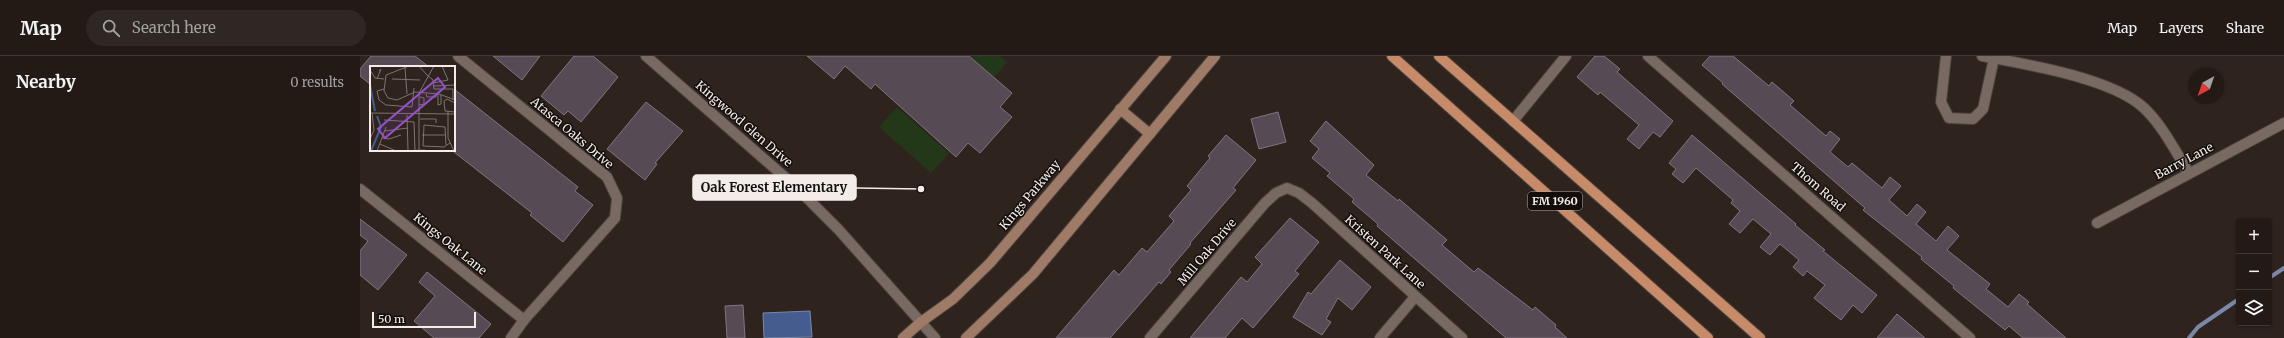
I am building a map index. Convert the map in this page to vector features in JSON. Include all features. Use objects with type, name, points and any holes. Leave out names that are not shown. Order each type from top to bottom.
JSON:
[{"type":"main road","name":"FM 1960","points":[[1392,56],[1708,338]]},
{"type":"main road","name":"FM 1960","points":[[1439,56],[1760,338]]},
{"type":"street","name":"Atasca Oaks Drive","points":[[458,56],[607,177],[617,198],[615,218],[524,320],[511,338]]},
{"type":"street","name":"Kingwood Glen Drive","points":[[646,56],[795,186],[838,229],[935,338]]},
{"type":"street","name":"Kings Parkway","points":[[903,338],[921,322],[953,299],[990,263],[1166,56]]},
{"type":"street","points":[[966,338],[1033,274],[1215,56]]},
{"type":"street","points":[[1513,121],[1566,56]]},
{"type":"street","name":"Thom Road","points":[[1648,56],[1970,338]]},
{"type":"street","points":[[1946,56],[1941,102],[1949,118],[1973,119],[1983,109],[1994,58]]},
{"type":"street","points":[[1982,56],[2089,80],[2123,94],[2151,116],[2189,174]]},
{"type":"street","points":[[1120,109],[1150,134]]},
{"type":"street","name":"Barry Lane","points":[[2097,223],[2284,123]]},
{"type":"street","name":"Kristen Park Lane","points":[[1287,188],[1299,193],[1312,203],[1462,338]]},
{"type":"street","name":"Mill Oak Drive","points":[[1150,338],[1265,203],[1276,192],[1287,188]]},
{"type":"street","name":"Kings Oak Lane","points":[[360,189],[524,320]]},
{"type":"street","points":[[1380,338],[1415,297]]},
{"type":"green space","points":[[970,56],[1000,56],[1007,62],[994,77]]},
{"type":"green space","points":[[897,107],[949,153],[931,173],[879,127]]},
{"type":"water","points":[[810,311],[812,337],[764,338],[763,313]]},
{"type":"building","points":[[371,56],[415,56],[428,66],[370,66],[370,84],[360,76],[360,69]]},
{"type":"building","points":[[493,56],[540,56],[522,80]]},
{"type":"building","points":[[574,56],[593,56],[618,77],[581,122],[568,111],[564,115],[541,96]]},
{"type":"building","points":[[807,56],[969,56],[1012,93],[1000,107],[1012,117],[980,153],[968,143],[956,157],[875,84],[871,89],[845,66],[834,79]]},
{"type":"building","points":[[1595,56],[1604,56],[1620,69],[1617,72],[1673,121],[1660,137],[1653,132],[1639,149],[1627,139],[1639,125],[1600,92],[1598,95],[1577,77]]},
{"type":"building","points":[[1710,56],[1733,56],[1769,86],[1772,82],[1794,101],[1790,105],[1826,136],[1830,131],[1840,139],[1830,152],[1848,167],[1852,163],[1882,188],[1890,177],[1901,186],[1889,200],[1907,216],[1917,204],[1926,212],[1916,224],[1936,241],[1948,226],[1959,236],[1947,250],[1990,284],[1986,289],[2008,307],[2019,294],[2029,302],[2027,304],[2066,338],[2023,338],[2009,326],[2005,330],[1953,288],[1954,286],[1921,259],[1922,257],[1863,210],[1865,208],[1722,84],[1723,83],[1702,65]]},
{"type":"building","points":[[455,90],[578,187],[575,191],[593,205],[563,242],[530,215],[532,213],[454,152]]},
{"type":"building","points":[[646,102],[683,131],[655,163],[657,164],[645,180],[607,149]]},
{"type":"building","points":[[1278,112],[1286,142],[1259,149],[1251,119]]},
{"type":"building","points":[[1326,121],[1374,165],[1366,175],[1398,201],[1399,199],[1447,240],[1442,245],[1474,272],[1478,268],[1533,310],[1535,307],[1556,325],[1555,327],[1567,338],[1506,338],[1377,226],[1378,224],[1352,202],[1354,199],[1327,176],[1330,173],[1312,158],[1319,149],[1310,141]]},
{"type":"building","points":[[1226,135],[1256,160],[1233,188],[1236,190],[1190,243],[1191,244],[1169,270],[1171,272],[1161,284],[1159,282],[1110,338],[1056,338],[1114,270],[1119,275],[1142,248],[1147,252],[1174,221],[1169,216],[1191,190],[1187,186],[1210,158],[1208,156]]},
{"type":"building","points":[[1692,135],[1796,224],[1795,225],[1825,250],[1823,251],[1877,295],[1862,313],[1853,305],[1841,320],[1814,298],[1825,285],[1807,271],[1803,276],[1793,267],[1799,260],[1780,244],[1770,255],[1760,247],[1771,234],[1753,219],[1740,233],[1729,224],[1740,211],[1731,203],[1733,200],[1696,168],[1683,183],[1672,174],[1676,169],[1669,163]]},
{"type":"building","points":[[1290,218],[1319,242],[1295,271],[1299,274],[1253,328],[1242,318],[1225,338],[1190,338],[1241,277],[1247,282],[1262,264],[1255,257]]},
{"type":"building","points":[[360,219],[407,255],[378,290],[360,275],[360,251],[368,241],[360,235]]},
{"type":"building","points":[[1340,260],[1371,287],[1352,310],[1338,298],[1326,319],[1331,322],[1322,335],[1293,317],[1308,292],[1311,294]]},
{"type":"building","points":[[427,272],[491,324],[479,338],[434,338],[414,321],[435,296],[419,282]]},
{"type":"building","points":[[743,305],[745,338],[727,338],[725,306]]},
{"type":"building","points":[[1897,314],[1925,338],[1877,338]]},
{"type":"waterway","points":[[2272,276],[2284,268]]},
{"type":"waterway","points":[[2189,338],[2198,327],[2236,301]]},
{"type":"place","name":"Oak Forest Elementary","points":[[921,189]]}]
